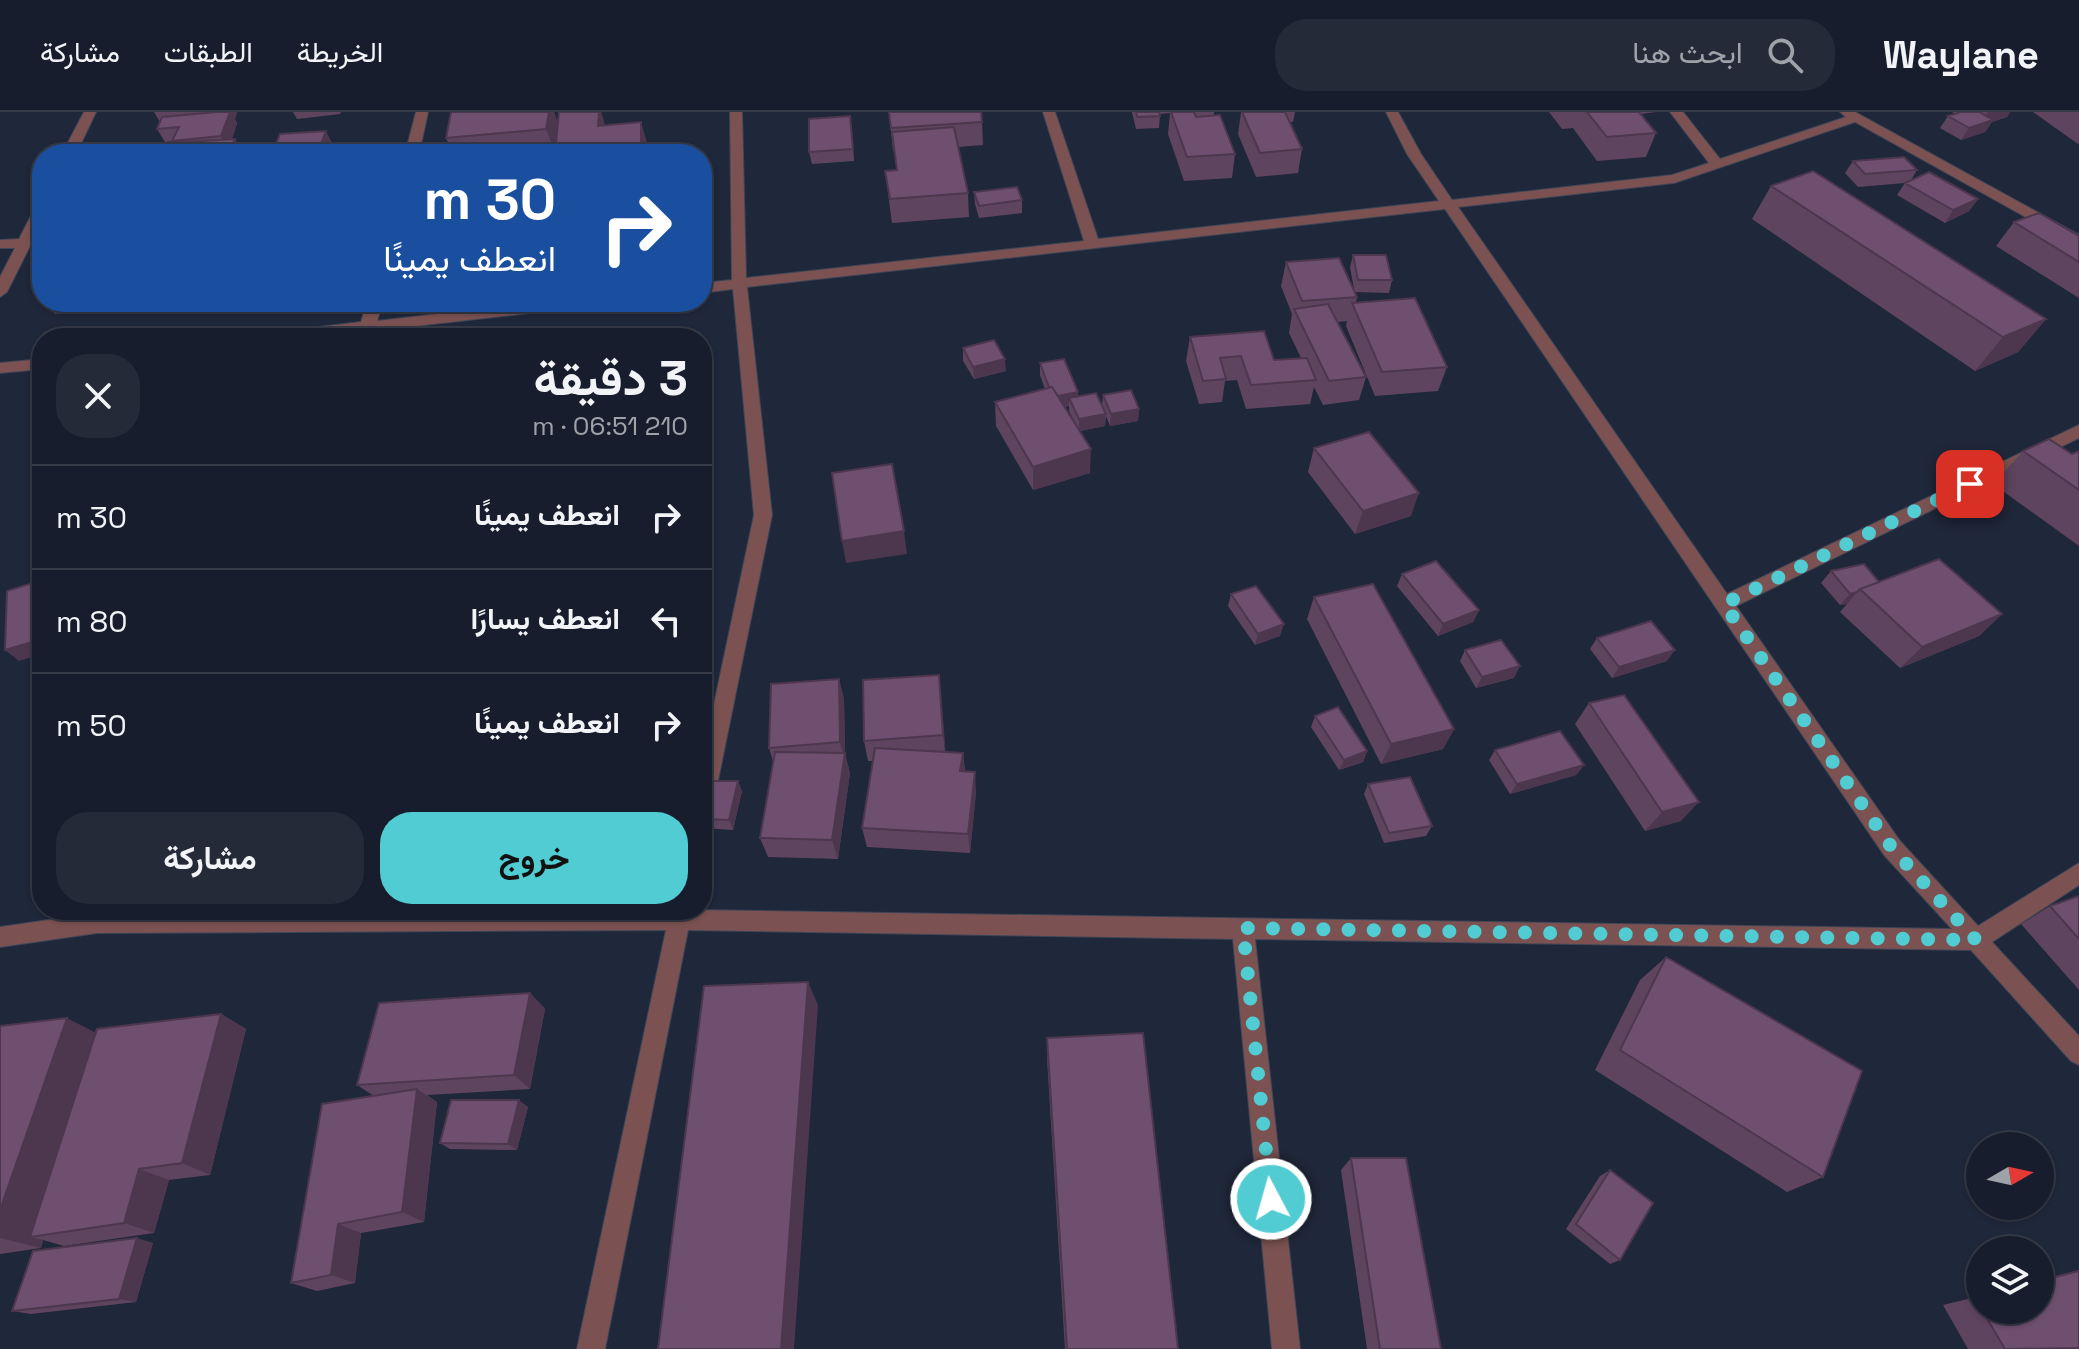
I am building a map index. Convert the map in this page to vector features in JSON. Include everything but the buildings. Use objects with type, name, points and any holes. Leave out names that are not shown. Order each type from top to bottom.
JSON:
[{"type":"street","points":[[74,144],[90,112]]},
{"type":"street","points":[[414,144],[422,112]]},
{"type":"street","points":[[712,762],[763,515],[740,284],[736,112]]},
{"type":"street","points":[[1049,112],[1092,244]]},
{"type":"street","points":[[1392,112],[1414,154],[1892,848],[2079,1053]]},
{"type":"street","points":[[1676,112],[1717,164]]},
{"type":"street","points":[[712,287],[1674,179],[1851,115],[2075,235]]},
{"type":"street","points":[[0,292],[32,227]]},
{"type":"street","points":[[0,244],[24,243]]},
{"type":"street","points":[[368,326],[372,312]]},
{"type":"street","points":[[351,328],[493,312]]},
{"type":"street","points":[[0,368],[32,365]]},
{"type":"street","points":[[1724,604],[2079,431]]},
{"type":"street","points":[[712,916],[1976,940],[2079,873]]},
{"type":"street","points":[[0,937],[97,923],[316,920]]},
{"type":"street","points":[[591,1349],[679,920]]},
{"type":"street","points":[[1243,928],[1286,1349]]},
{"type":"route","points":[[1271,1199],[1243,928],[1976,940],[1892,848],[1724,604],[1970,484]]}]
